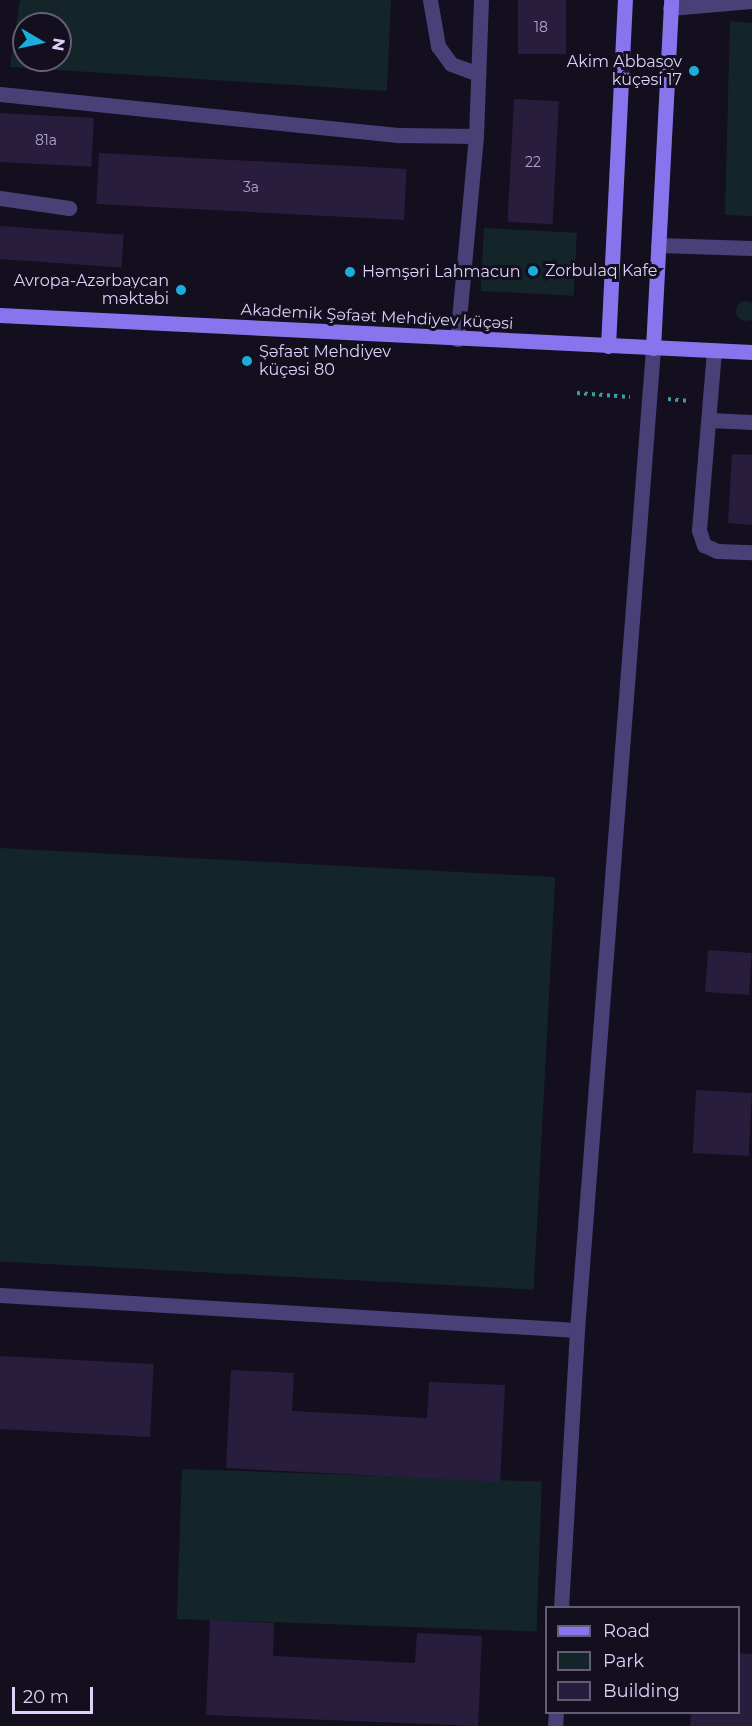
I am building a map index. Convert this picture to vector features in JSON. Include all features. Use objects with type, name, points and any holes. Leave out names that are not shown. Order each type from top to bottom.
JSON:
[{"type":"main road","points":[[608,346],[625,0]]},
{"type":"main road","points":[[653,348],[670,4]]},
{"type":"main road","name":"Akademik Şəfaət Mehdiyev küçəsi","points":[[0,315],[752,352]]},
{"type":"lane","points":[[430,0],[438,46],[451,64],[478,74]]},
{"type":"lane","points":[[457,339],[476,136],[481,0]]},
{"type":"lane","points":[[670,4],[752,1]]},
{"type":"lane","points":[[0,94],[400,135],[476,136]]},
{"type":"lane","points":[[0,198],[69,208]]},
{"type":"lane","points":[[658,245],[752,248]]},
{"type":"lane","points":[[561,1606],[577,1330],[653,348]]},
{"type":"lane","points":[[714,351],[701,538],[717,551],[752,552]]},
{"type":"lane","points":[[709,420],[752,422]]},
{"type":"lane","points":[[0,1295],[577,1330]]},
{"type":"green space","points":[[20,0],[391,0],[387,91],[72,71],[72,12],[18,12]]},
{"type":"green space","points":[[730,21],[752,23],[752,216],[725,215]]},
{"type":"green space","points":[[484,228],[577,233],[574,296],[481,291]]},
{"type":"green space","points":[[742,302],[753,304],[753,318],[742,320],[737,315],[737,307]]},
{"type":"green space","points":[[0,848],[555,877],[534,1290],[0,1262]]},
{"type":"green space","points":[[182,1469],[542,1482],[537,1631],[177,1619]]},
{"type":"building","points":[[518,0],[566,0],[566,54],[518,54]]},
{"type":"building","points":[[514,99],[559,101],[553,224],[508,222]]},
{"type":"building","points":[[0,113],[94,118],[91,167],[0,162]]},
{"type":"building","points":[[99,153],[407,169],[404,220],[96,204]]},
{"type":"building","points":[[0,226],[124,235],[121,268],[0,259]]},
{"type":"building","points":[[732,454],[752,455],[752,525],[728,523]]},
{"type":"building","points":[[708,950],[752,953],[749,995],[705,992]]},
{"type":"building","points":[[696,1090],[752,1093],[749,1156],[693,1153]]},
{"type":"building","points":[[0,1356],[154,1364],[150,1437],[0,1429]]},
{"type":"building","points":[[231,1370],[294,1373],[292,1411],[427,1418],[429,1382],[505,1385],[500,1482],[226,1468]]},
{"type":"building","points":[[210,1620],[274,1623],[273,1656],[415,1663],[417,1633],[482,1636],[478,1726],[206,1715]]},
{"type":"building","points":[[740,1653],[752,1654],[752,1726],[690,1726],[691,1714],[740,1714]]},
{"type":"place","name":"Akim Abbasov küçəsi 17","points":[[694,71]]},
{"type":"place","name":"Zorbulaq Kafe","points":[[533,271]]},
{"type":"place","name":"Həmşəri Lahmacun","points":[[350,272]]},
{"type":"place","name":"Avropa-Azərbaycan məktəbi","points":[[181,290]]},
{"type":"place","name":"Şəfaət Mehdiyev küçəsi 80","points":[[247,361]]}]
